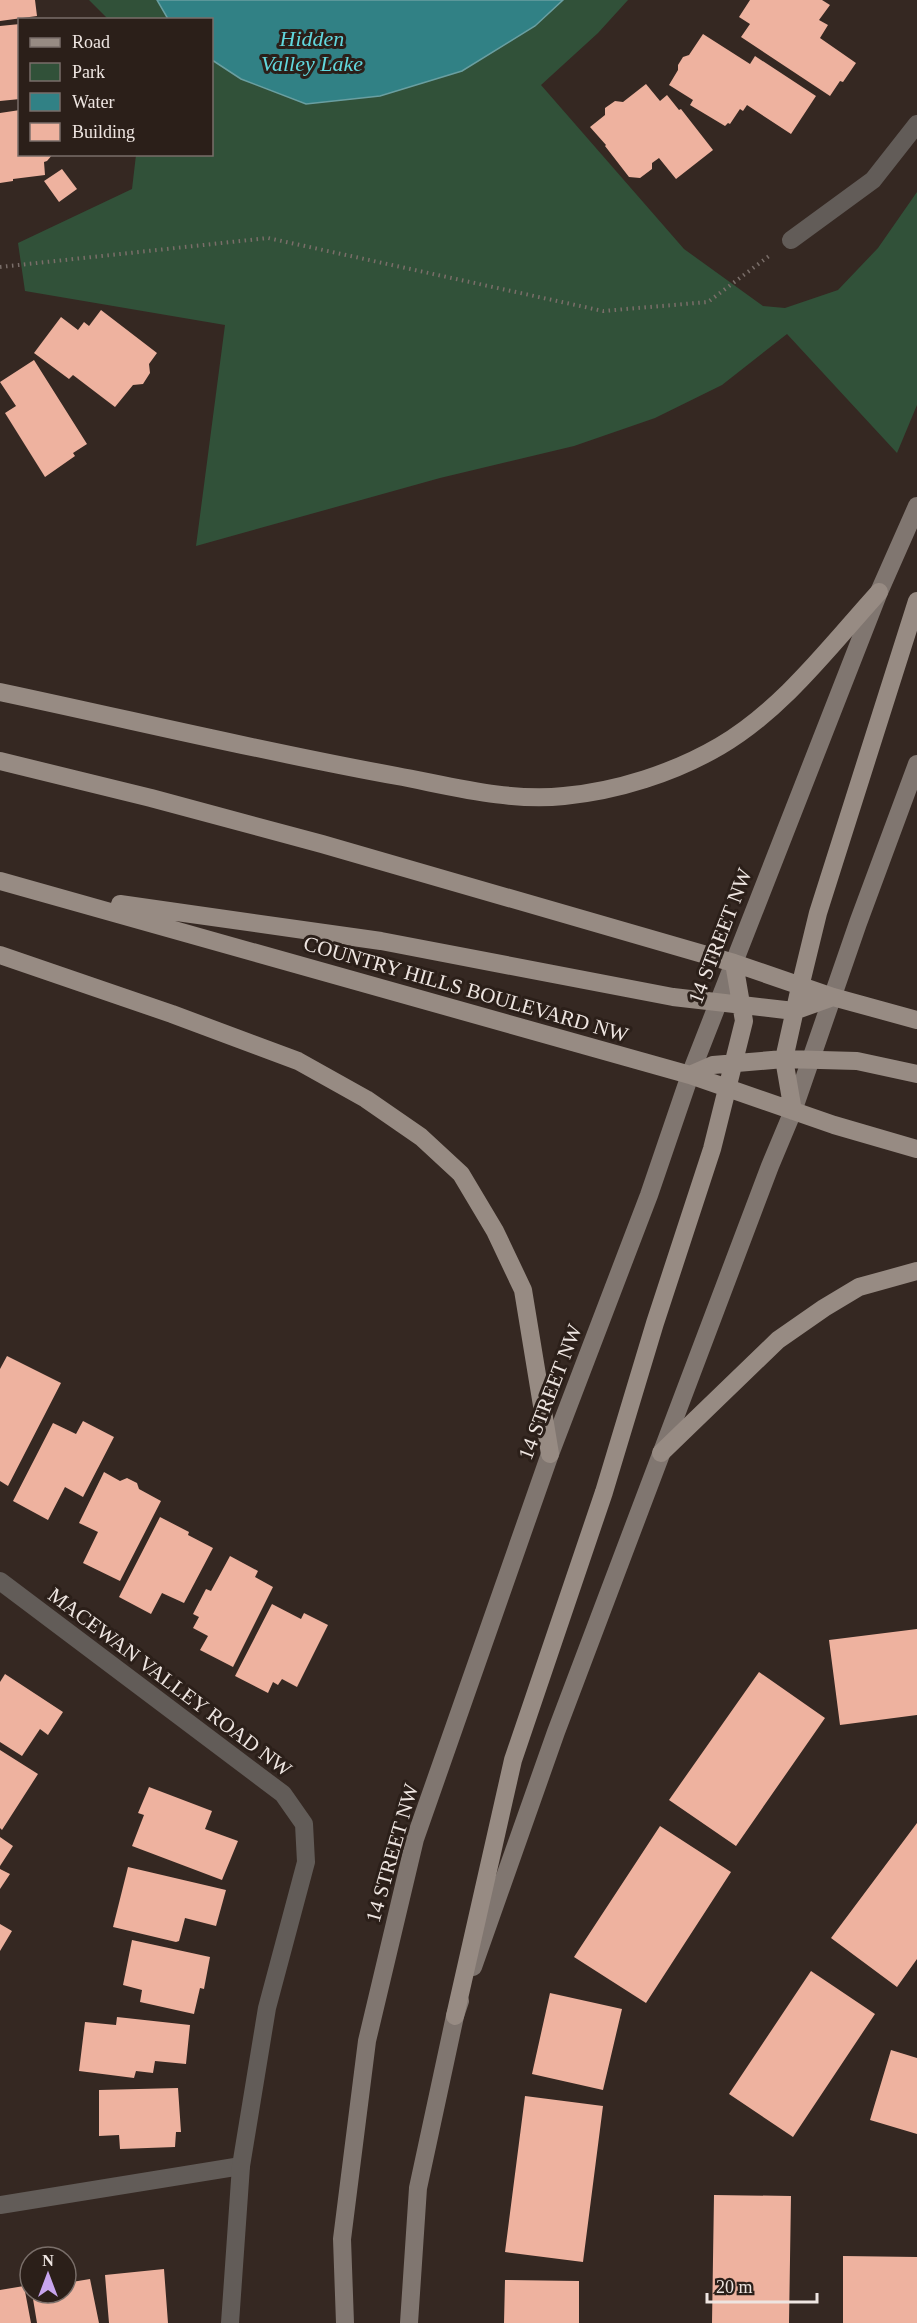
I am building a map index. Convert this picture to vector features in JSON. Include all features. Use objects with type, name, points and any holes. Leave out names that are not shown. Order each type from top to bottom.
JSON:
[{"type":"main road","name":"14 STREET NW","points":[[345,2323],[342,2239],[367,2041],[415,1839],[550,1454],[649,1196],[690,1075],[879,592],[917,506]]},
{"type":"main road","points":[[0,692],[346,767],[504,795],[563,796],[616,787],[669,769],[718,747],[741,732],[784,696],[879,592]]},
{"type":"main road","points":[[793,1111],[784,1059],[794,1011],[822,902],[917,601]]},
{"type":"main road","points":[[0,761],[300,838],[734,963],[833,998],[917,1020]]},
{"type":"main road","points":[[455,2016],[556,1732],[793,1111],[858,923],[917,764]]},
{"type":"main road","name":"COUNTRY HILLS BOULEVARD NW","points":[[0,881],[690,1075],[793,1111],[917,1149]]},
{"type":"main road","points":[[53,895],[381,941],[673,998],[794,1011],[833,998]]},
{"type":"main road","points":[[0,955],[172,1014],[297,1061],[366,1100],[421,1137],[461,1174],[495,1231],[523,1290],[550,1454]]},
{"type":"main road","points":[[409,2323],[418,2188],[513,1760],[604,1492],[655,1323],[712,1149],[744,1021],[734,963]]},
{"type":"main road","points":[[690,1075],[713,1065],[784,1059],[857,1061],[917,1074]]},
{"type":"main road","points":[[661,1453],[778,1340],[859,1287],[917,1271]]},
{"type":"street","points":[[791,240],[873,180],[917,124]]},
{"type":"street","name":"MACEWAN VALLEY ROAD NW","points":[[0,1581],[283,1794],[304,1824],[306,1862],[267,2008],[241,2166],[230,2323]]},
{"type":"street","points":[[0,2205],[241,2166]]},
{"type":"path","points":[[0,267],[268,238],[603,311],[708,302],[791,240]]},
{"type":"green space","points":[[89,0],[628,0],[598,33],[541,85],[684,249],[763,306],[785,308],[838,290],[878,248],[917,192],[917,405],[897,453],[787,334],[722,385],[655,418],[574,446],[440,478],[196,546],[225,325],[25,291],[18,243],[132,189],[136,156],[213,156],[213,18],[107,18]]},
{"type":"water","name":"Hidden Valley Lake","points":[[157,0],[563,0],[535,26],[462,71],[380,96],[306,104],[241,79],[213,61],[213,18],[167,18]]},
{"type":"building","points":[[0,0],[35,0],[37,16],[0,21]]},
{"type":"building","points":[[750,0],[822,0],[830,5],[819,20],[828,25],[820,38],[856,63],[830,96],[741,37],[750,24],[739,17]]},
{"type":"building","points":[[18,24],[18,99],[0,101],[0,26]]},
{"type":"building","points":[[703,34],[750,64],[755,56],[816,96],[791,134],[747,105],[743,111],[740,109],[730,124],[725,126],[690,105],[693,100],[669,85],[683,57],[689,55]]},
{"type":"building","points":[[646,84],[660,101],[667,95],[713,150],[676,179],[659,158],[652,163],[652,169],[640,178],[629,177],[590,127],[605,115],[605,108],[615,101],[623,102]]},
{"type":"building","points":[[18,110],[18,156],[51,156],[44,162],[45,175],[0,183],[0,113]]},
{"type":"building","points":[[62,169],[77,189],[59,202],[44,181]]},
{"type":"building","points":[[101,310],[157,353],[149,364],[150,373],[143,384],[133,385],[115,407],[73,375],[69,379],[34,353],[61,317],[78,330],[84,322],[89,326]]},
{"type":"building","points":[[34,360],[87,444],[73,453],[75,456],[45,477],[5,413],[16,406],[0,382]]},
{"type":"building","points":[[7,1356],[61,1383],[8,1486],[0,1481],[0,1369]]},
{"type":"building","points":[[83,1421],[114,1437],[83,1497],[65,1487],[48,1520],[13,1501],[53,1423],[76,1434]]},
{"type":"building","points":[[104,1472],[120,1481],[127,1478],[137,1483],[139,1489],[161,1501],[120,1581],[83,1563],[98,1532],[79,1523]]},
{"type":"building","points":[[160,1517],[213,1548],[184,1603],[162,1593],[151,1614],[119,1597]]},
{"type":"building","points":[[230,1556],[258,1571],[255,1577],[273,1587],[233,1667],[200,1650],[208,1636],[193,1628],[199,1617],[193,1614],[206,1589],[211,1591]]},
{"type":"building","points":[[272,1604],[301,1619],[304,1613],[328,1625],[297,1687],[282,1679],[278,1685],[273,1682],[268,1693],[235,1676]]},
{"type":"building","points":[[917,1629],[917,1715],[840,1725],[829,1640]]},
{"type":"building","points":[[759,1672],[825,1718],[736,1846],[669,1800]]},
{"type":"building","points":[[5,1674],[63,1712],[48,1735],[40,1729],[22,1756],[0,1742],[0,1682]]},
{"type":"building","points":[[0,1750],[38,1774],[2,1830],[0,1828]]},
{"type":"building","points":[[149,1787],[212,1811],[205,1829],[238,1841],[222,1880],[132,1846],[144,1815],[138,1813]]},
{"type":"building","points":[[917,1823],[917,1959],[897,1987],[831,1938]]},
{"type":"building","points":[[660,1826],[731,1872],[646,2003],[574,1957]]},
{"type":"building","points":[[0,1837],[13,1846],[0,1866]]},
{"type":"building","points":[[128,1867],[226,1890],[216,1926],[185,1918],[179,1941],[176,1942],[113,1927]]},
{"type":"building","points":[[0,1869],[10,1874],[0,1889]]},
{"type":"building","points":[[0,1924],[12,1931],[0,1951]]},
{"type":"building","points":[[132,1940],[210,1957],[204,1989],[200,1988],[194,2014],[140,2002],[142,1990],[123,1985]]},
{"type":"building","points":[[811,1971],[875,2014],[793,2137],[729,2094]]},
{"type":"building","points":[[550,1993],[622,2009],[603,2090],[532,2074]]},
{"type":"building","points":[[117,2017],[190,2025],[186,2064],[155,2061],[153,2073],[136,2071],[134,2078],[79,2071],[85,2022],[116,2025]]},
{"type":"building","points":[[891,2050],[917,2058],[917,2134],[870,2120]]},
{"type":"building","points":[[178,2088],[181,2132],[176,2132],[175,2147],[120,2149],[119,2135],[99,2136],[99,2090]]},
{"type":"building","points":[[525,2096],[603,2106],[583,2262],[505,2252]]},
{"type":"building","points":[[714,2195],[791,2196],[789,2323],[712,2323]]},
{"type":"building","points":[[843,2256],[917,2257],[917,2323],[843,2323]]},
{"type":"building","points":[[164,2269],[168,2323],[109,2323],[105,2275]]},
{"type":"building","points":[[90,2279],[99,2323],[37,2323],[34,2305],[78,2305],[78,2281]]},
{"type":"building","points":[[505,2280],[579,2281],[579,2323],[504,2323]]},
{"type":"building","points":[[18,2287],[18,2305],[28,2305],[31,2323],[0,2323],[0,2290]]}]
